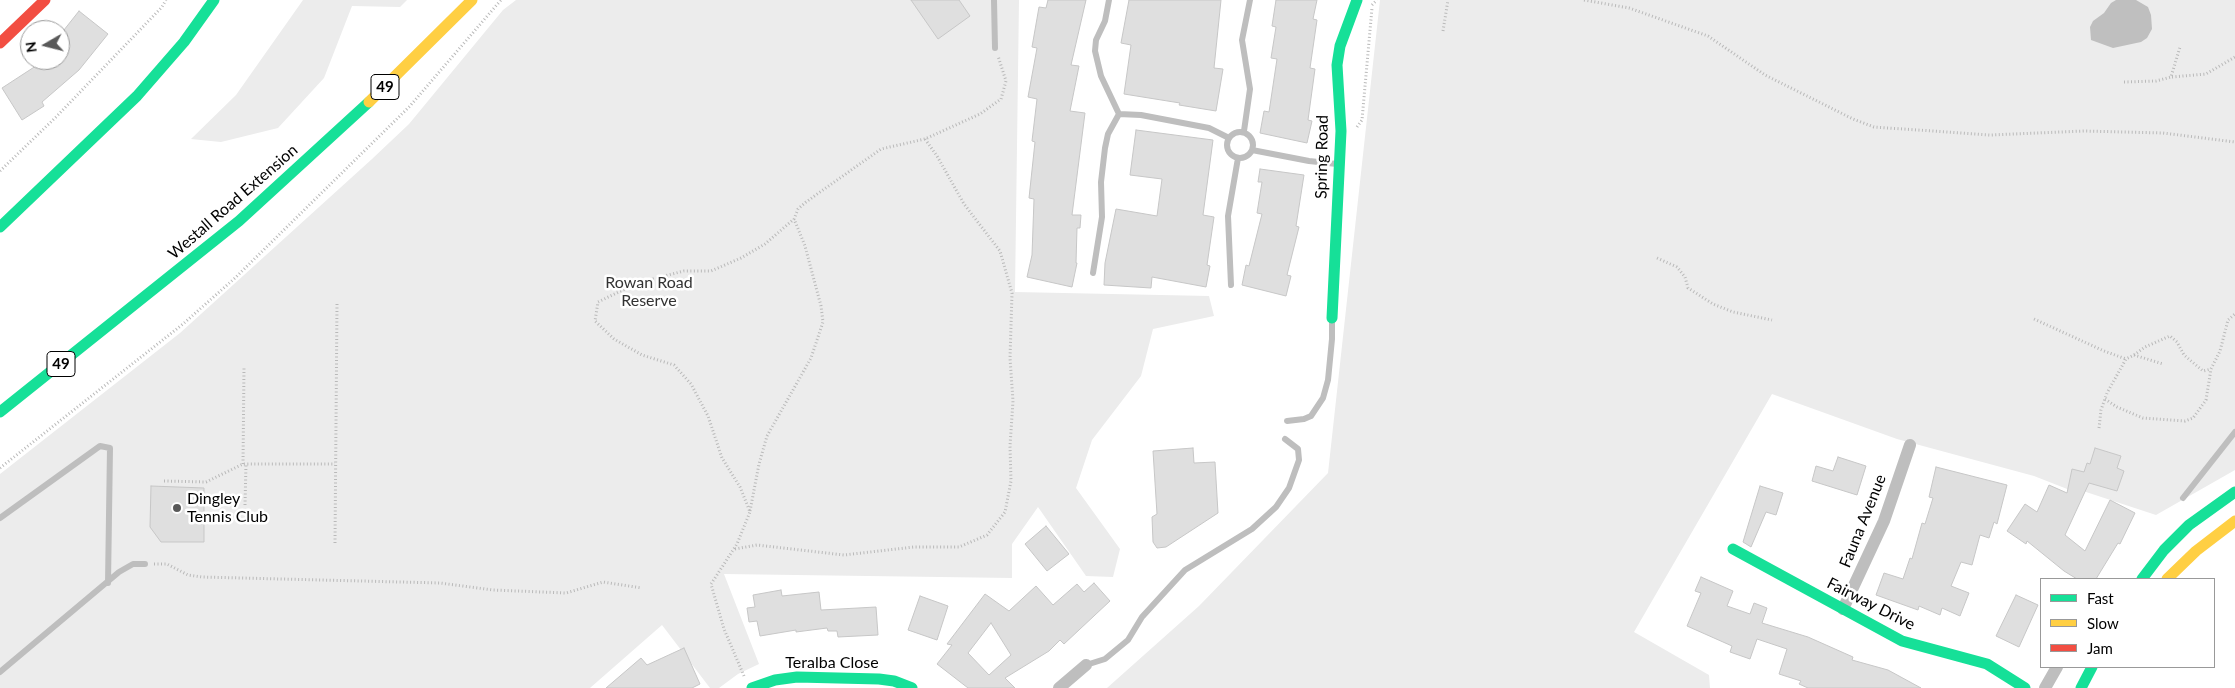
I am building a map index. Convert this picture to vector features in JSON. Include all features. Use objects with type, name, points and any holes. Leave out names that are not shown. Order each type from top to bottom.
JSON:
[{"type":"main road","points":[[0,43],[45,0]]},
{"type":"main road","points":[[0,227],[151,81],[184,42],[214,0]]},
{"type":"main road","name":"Westall Road Extension","points":[[0,412],[240,221],[351,120],[472,0]]},
{"type":"main road","name":"Spring Road","points":[[1332,318],[1341,131],[1337,65],[1340,46],[1357,0]]},
{"type":"main road","points":[[2143,578],[2164,550],[2189,525],[2235,492]]},
{"type":"main road","points":[[2168,578],[2196,551],[2235,521]]},
{"type":"main road","name":"Fairway Drive","points":[[1733,549],[1902,641],[1987,664],[2025,688]]},
{"type":"main road","points":[[2081,688],[2092,669]]},
{"type":"main road","name":"Teralba Close","points":[[749,684],[796,677],[886,680],[912,688]]},
{"type":"street","name":"Fauna Avenue","points":[[1843,609],[1884,521],[1910,444]]},
{"type":"street","points":[[1059,688],[1086,665]]},
{"type":"street","points":[[2045,688],[2056,668]]},
{"type":"lane","points":[[994,0],[994,48]]},
{"type":"lane","points":[[1109,0],[1105,21],[1096,40],[1096,50],[1101,76],[1119,114]]},
{"type":"lane","points":[[1244,132],[1250,89],[1242,40],[1250,0]]},
{"type":"lane","points":[[1119,114],[1142,115],[1208,128],[1229,138]]},
{"type":"lane","points":[[1093,273],[1102,218],[1100,182],[1105,148],[1108,134],[1119,114]]},
{"type":"lane","points":[[1235,132],[1244,132],[1251,139],[1252,150],[1247,157],[1238,158],[1230,151],[1229,138],[1235,132]]},
{"type":"lane","points":[[1252,150],[1309,162],[1340,165]]},
{"type":"lane","points":[[1231,285],[1228,216],[1238,158]]},
{"type":"lane","points":[[1287,421],[1304,419],[1311,416],[1323,398],[1328,380],[1332,318]]},
{"type":"lane","points":[[2183,498],[2235,432]]},
{"type":"lane","points":[[1086,665],[1105,659],[1128,640],[1142,617],[1185,570],[1239,538],[1276,507],[1289,488],[1299,460],[1298,450],[1285,439]]},
{"type":"lane","points":[[0,518],[100,446],[110,448],[108,583]]},
{"type":"lane","points":[[0,672],[126,568],[133,564],[145,564]]},
{"type":"path","points":[[0,171],[162,7],[166,0]]},
{"type":"path","points":[[0,468],[183,324],[235,278],[410,106],[501,0]]},
{"type":"path","points":[[1341,131],[1355,128],[1361,123],[1373,11],[1370,0]]},
{"type":"path","points":[[1444,32],[1448,0]]},
{"type":"path","points":[[1584,0],[1629,8],[1708,36],[1765,75],[1853,119],[1874,127],[1990,135],[2084,130],[2163,133],[2235,142]]},
{"type":"path","points":[[2172,77],[2180,47]]},
{"type":"path","points":[[750,512],[740,487],[722,458],[708,416],[691,384],[674,365],[642,355],[614,339],[594,321],[598,302],[627,288],[653,280],[684,271],[711,271],[741,258],[765,244],[794,219],[798,209],[806,202],[881,148],[925,139],[980,114],[1001,99],[1006,81],[1003,67],[994,48]]},
{"type":"path","points":[[2124,82],[2156,81],[2172,77],[2206,74],[2235,57]]},
{"type":"path","points":[[735,549],[757,545],[844,555],[914,547],[959,547],[987,535],[1005,512],[1011,481],[1010,446],[1013,401],[1010,358],[1012,293],[1000,251],[964,204],[937,156],[925,139]]},
{"type":"path","points":[[749,684],[724,629],[711,584],[735,549],[745,528],[767,436],[811,358],[823,322],[821,306],[805,246],[794,219]]},
{"type":"path","points":[[1657,258],[1677,267],[1685,276],[1688,288],[1713,304],[1734,312],[1772,320]]},
{"type":"path","points":[[334,543],[337,304]]},
{"type":"path","points":[[2105,399],[2143,418],[2185,421],[2193,418],[2206,400],[2211,369],[2220,351],[2228,320],[2235,314]]},
{"type":"path","points":[[2034,319],[2126,359]]},
{"type":"path","points":[[2099,428],[2101,410],[2105,399],[2126,359],[2145,347],[2170,336],[2177,342],[2184,355],[2203,370],[2211,369]]},
{"type":"path","points":[[2134,355],[2163,364]]},
{"type":"path","points":[[244,367],[245,505]]},
{"type":"path","points":[[164,482],[206,482],[244,464],[335,464]]},
{"type":"path","points":[[167,564],[188,574],[202,577],[440,583],[493,590],[566,593],[603,582],[642,588]]},
{"type":"green space","points":[[303,0],[407,0],[400,7],[352,6],[324,78],[278,128],[221,142],[191,139],[236,95]]},
{"type":"green space","name":"Rowan Road Reserve","points":[[516,0],[1019,0],[1015,292],[1209,296],[1214,316],[1153,329],[1141,376],[1092,440],[1076,488],[1120,549],[1113,577],[1086,576],[1038,507],[1012,544],[1012,578],[724,574],[759,664],[738,674],[719,688],[710,688],[662,625],[590,688],[0,688],[0,474],[180,333],[372,159],[409,124],[503,10]]},
{"type":"green space","points":[[1380,0],[2235,0],[2235,470],[2156,515],[2083,491],[2080,494],[2034,476],[1897,439],[1772,394],[1634,632],[1709,675],[1710,688],[1107,688],[1199,606],[1328,473]]},
{"type":"shaded area","points":[[2116,0],[2136,0],[2148,7],[2151,15],[2152,29],[2147,38],[2141,42],[2113,48],[2091,40],[2090,27],[2093,21],[2104,13],[2111,3]]},
{"type":"building","points":[[911,0],[959,0],[970,16],[938,39]]},
{"type":"building","points":[[1048,0],[1086,0],[1071,65],[1079,66],[1070,111],[1085,113],[1072,215],[1081,215],[1080,228],[1077,228],[1077,263],[1072,287],[1027,277],[1032,255],[1034,199],[1029,198],[1035,142],[1032,141],[1037,99],[1028,97],[1037,48],[1032,47],[1039,7],[1046,8]]},
{"type":"building","points":[[1129,0],[1221,0],[1214,68],[1223,69],[1216,111],[1124,94],[1131,45],[1121,43]]},
{"type":"building","points":[[1276,0],[1317,0],[1313,19],[1317,20],[1310,68],[1315,69],[1308,120],[1312,121],[1307,143],[1260,133],[1264,111],[1269,112],[1277,59],[1271,58],[1276,27],[1272,26]]},
{"type":"building","points":[[79,11],[108,34],[79,70],[42,102],[44,106],[22,120],[2,88],[30,70],[70,70],[70,22]]},
{"type":"building","points":[[1136,130],[1213,140],[1203,215],[1214,217],[1207,265],[1210,266],[1206,287],[1152,277],[1151,288],[1104,285],[1105,263],[1116,209],[1157,216],[1162,179],[1130,175]]},
{"type":"building","points":[[1260,169],[1304,175],[1296,226],[1299,227],[1287,275],[1291,276],[1286,296],[1242,285],[1246,265],[1249,266],[1262,214],[1257,213],[1262,182],[1258,182]]},
{"type":"building","points":[[1193,448],[1194,463],[1215,462],[1218,513],[1166,547],[1157,548],[1153,542],[1152,517],[1157,514],[1153,451]]},
{"type":"building","points":[[2095,448],[2121,456],[2117,468],[2124,471],[2117,491],[2089,483],[2065,535],[2085,551],[2110,500],[2135,513],[2120,544],[2118,543],[2097,578],[2075,578],[2027,541],[2026,544],[2007,531],[2025,504],[2037,512],[2049,485],[2067,493],[2072,469],[2084,472],[2087,463],[2090,464]]},
{"type":"building","points":[[1838,457],[1866,466],[1857,495],[1812,481],[1816,466],[1833,471]]},
{"type":"building","points":[[1936,467],[2007,485],[1997,524],[1994,522],[1989,538],[1980,535],[1972,565],[1961,562],[1951,586],[1969,593],[1960,616],[1942,608],[1940,615],[1919,606],[1918,610],[1876,595],[1884,573],[1903,579],[1910,558],[1912,559],[1922,523],[1925,524],[1933,498],[1929,497]]},
{"type":"building","name":"Dingley Tennis Club","points":[[151,486],[204,488],[204,542],[161,542],[150,527]]},
{"type":"building","points":[[1760,486],[1783,493],[1776,515],[1766,512],[1751,547],[1743,542]]},
{"type":"building","points":[[1046,526],[1069,554],[1047,571],[1025,544]]},
{"type":"building","points":[[1701,577],[1733,591],[1727,606],[1750,614],[1754,603],[1767,608],[1762,623],[1808,637],[1853,657],[1852,660],[1888,670],[1921,688],[1808,688],[1799,684],[1801,681],[1779,674],[1787,649],[1757,639],[1750,659],[1730,652],[1732,646],[1687,626],[1701,593],[1695,591]]},
{"type":"building","points":[[1094,583],[1110,601],[1064,644],[1060,640],[1049,651],[1005,678],[1015,688],[968,688],[937,664],[952,645],[947,644],[985,594],[1009,611],[1036,586],[1053,605],[1077,584],[1084,592]],"holes":[[[991,623],[1011,655],[989,675],[968,653]]]},
{"type":"building","points":[[781,590],[782,596],[819,592],[821,610],[876,607],[878,635],[838,637],[837,631],[828,631],[827,628],[796,632],[796,630],[760,636],[757,621],[749,622],[747,608],[755,607],[753,595]]},
{"type":"building","points":[[2016,595],[2038,605],[2019,647],[1996,636]]},
{"type":"building","points":[[920,596],[948,606],[937,640],[908,630]]},
{"type":"building","points":[[684,648],[700,684],[692,688],[606,688],[641,658],[647,665]]},
{"type":"traffic: fast","points":[[0,227],[137,96],[184,42],[214,0]]},
{"type":"traffic: fast","points":[[1332,318],[1341,131],[1337,65],[1340,46],[1357,0]]},
{"type":"traffic: fast","points":[[0,412],[239,221],[369,102]]},
{"type":"traffic: fast","points":[[2143,578],[2164,550],[2189,525],[2235,492]]},
{"type":"traffic: fast","points":[[1733,549],[1902,641],[1987,664],[2025,688]]},
{"type":"traffic: fast","points":[[2081,688],[2091,668]]},
{"type":"traffic: fast","points":[[752,688],[775,680],[797,677],[879,679],[894,681],[912,688]]},
{"type":"traffic: slow","points":[[369,102],[472,0]]},
{"type":"traffic: slow","points":[[2168,578],[2196,551],[2235,521]]},
{"type":"traffic: jam","points":[[0,43],[45,0]]},
{"type":"place","name":"Dingley Tennis Club","points":[[177,508]]}]
